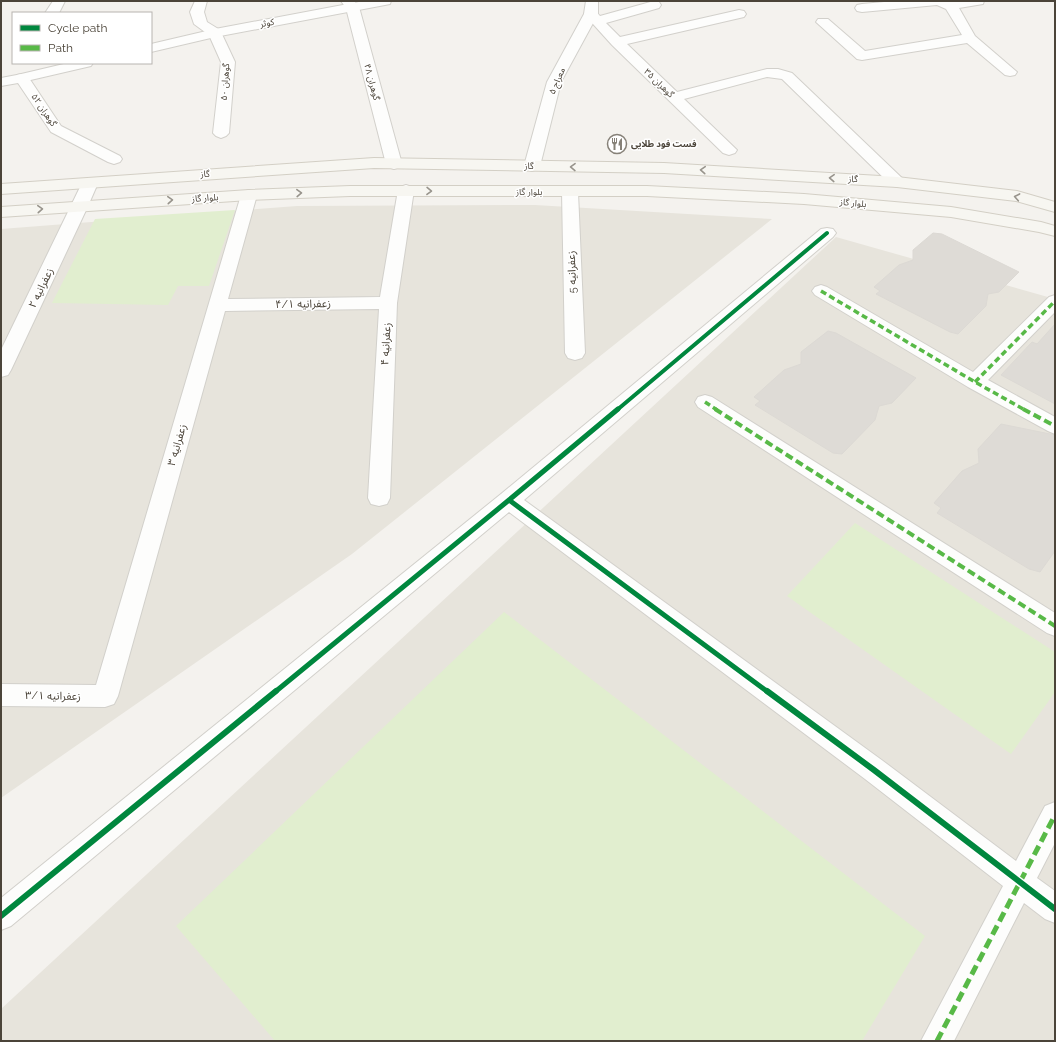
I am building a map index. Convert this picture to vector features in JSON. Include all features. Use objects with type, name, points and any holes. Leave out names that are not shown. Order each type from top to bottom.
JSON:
[{"type":"main road","name":"گاز","points":[[1,189],[374,163],[664,168],[896,182],[1017,196],[1055,207]]},
{"type":"main road","name":"بلوار گاز","points":[[1,212],[250,195],[406,190],[570,192],[647,191],[804,199],[951,212],[1041,227],[1055,231]]},
{"type":"street","points":[[53,12],[59,1]]},
{"type":"street","points":[[201,1],[197,12],[201,24],[215,33]]},
{"type":"street","name":"کوثر","points":[[152,48],[349,4],[384,1]]},
{"type":"street","points":[[862,8],[936,1]]},
{"type":"street","points":[[945,4],[978,1]]},
{"type":"street","name":"گوهران ۴۸","points":[[349,4],[394,164]]},
{"type":"street","points":[[593,12],[654,4]]},
{"type":"street","points":[[945,4],[970,38],[1010,72]]},
{"type":"street","name":"گوهران ۳۵","points":[[593,12],[617,42],[729,150]]},
{"type":"street","name":"معراج ۵","points":[[532,166],[554,82],[593,12]]},
{"type":"street","points":[[617,42],[739,14]]},
{"type":"street","points":[[822,22],[862,56],[970,38]]},
{"type":"street","name":"گوهران ۵۰","points":[[215,33],[228,62],[221,133]]},
{"type":"street","points":[[22,78],[28,64]]},
{"type":"street","points":[[1,82],[82,64]]},
{"type":"street","points":[[674,97],[768,73],[778,72],[787,76],[896,182]]},
{"type":"street","name":"گوهران ۵۲","points":[[22,78],[56,129],[114,159]]},
{"type":"street","name":"زعفرانیه ۲","points":[[1,370],[6,351],[80,206],[90,183]]},
{"type":"street","name":"زعفرانیه ۴","points":[[379,498],[388,303],[406,190]]},
{"type":"street","name":"5 زعفرانیه","points":[[570,192],[575,353]]},
{"type":"street","name":"زعفرانیه ۳","points":[[105,696],[250,195]]},
{"type":"street","points":[[1,916],[509,500],[827,233]]},
{"type":"street","points":[[821,291],[976,382],[1055,426]]},
{"type":"street","points":[[976,382],[1055,301]]},
{"type":"street","name":"زعفرانیه ۴/۱","points":[[217,305],[388,303]]},
{"type":"street","points":[[705,402],[1055,626]]},
{"type":"street","points":[[509,500],[874,770],[1020,884],[1055,909]]},
{"type":"street","name":"زعفرانیه ۳/۱","points":[[1,695],[105,696]]},
{"type":"street","points":[[937,1041],[1055,815]]},
{"type":"shaded area","points":[[535,205],[772,219],[352,554],[1,798],[1,229],[297,206]]},
{"type":"shaded area","points":[[836,237],[1055,299],[1055,1041],[1,1041],[1,1009]]},
{"type":"green space","points":[[235,210],[209,286],[178,286],[168,305],[52,303],[95,219]]},
{"type":"green space","points":[[855,523],[1055,652],[1055,692],[1011,754],[787,596]]},
{"type":"green space","points":[[504,612],[925,936],[862,1041],[275,1041],[176,926]]},
{"type":"building","points":[[933,233],[942,234],[1019,272],[999,292],[988,294],[986,306],[958,334],[950,332],[876,294],[880,291],[874,287],[899,265],[913,260],[913,250]]},
{"type":"building","points":[[1055,324],[1055,404],[1001,375],[1032,342],[1037,344]]},
{"type":"building","points":[[828,331],[836,333],[916,378],[892,403],[879,406],[875,420],[842,454],[833,453],[755,405],[760,401],[754,397],[784,370],[801,364],[801,352]]},
{"type":"building","points":[[1001,424],[1055,435],[1055,551],[1040,572],[1029,569],[937,513],[941,508],[934,503],[962,471],[979,463],[978,449]]},
{"type":"marked path","points":[[821,291],[975,382],[1055,426]]},
{"type":"marked path","points":[[975,382],[1055,301]]},
{"type":"marked path","points":[[705,402],[1055,626]]},
{"type":"marked path","points":[[937,1041],[1055,815]]},
{"type":"cycle path","points":[[827,233],[509,500],[874,770],[1055,909]]},
{"type":"cycle path","points":[[1,916],[509,500]]},
{"type":"place","name":"فست فود طلایی","points":[[617,144]]}]
